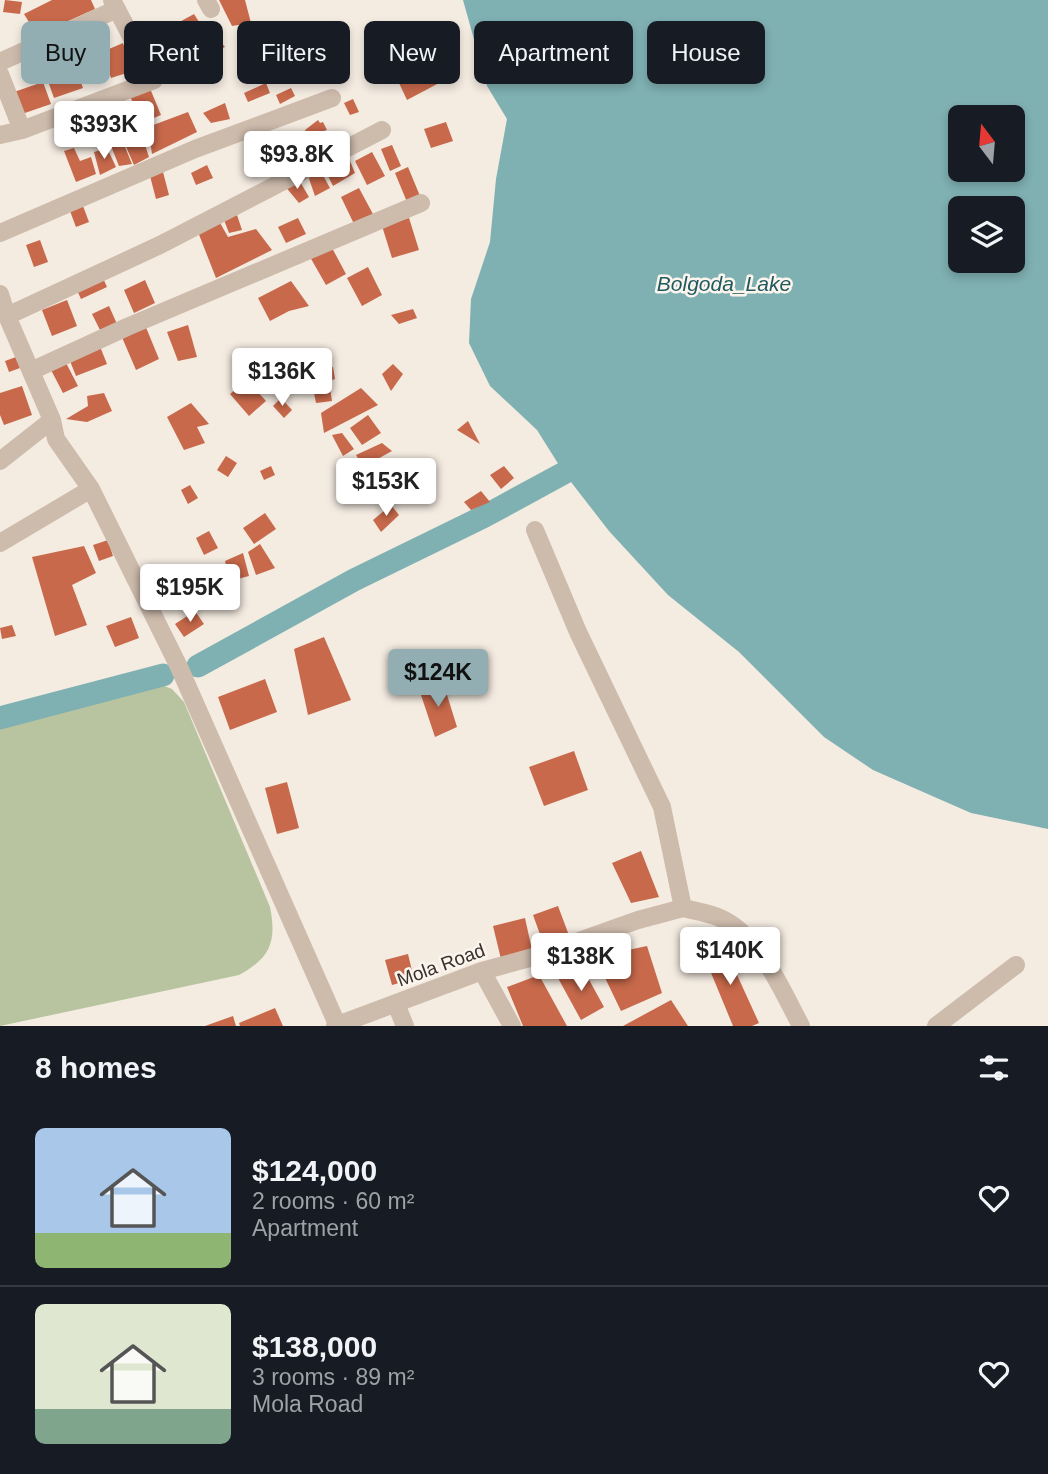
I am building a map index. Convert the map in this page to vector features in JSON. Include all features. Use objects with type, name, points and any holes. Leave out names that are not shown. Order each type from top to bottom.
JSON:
[{"type":"street","points":[[0,62],[114,4],[154,80],[22,130],[0,135]]},
{"type":"street","points":[[0,74],[22,130]]},
{"type":"street","points":[[0,233],[195,149],[332,98]]},
{"type":"street","points":[[7,316],[160,245],[382,130]]},
{"type":"street","points":[[31,371],[127,327],[421,203]]},
{"type":"street","points":[[0,294],[51,420],[56,439],[91,489],[179,667],[336,1025]]},
{"type":"street","points":[[0,461],[51,420]]},
{"type":"street","points":[[0,543],[91,489]]},
{"type":"street","points":[[535,530],[578,632],[662,807],[683,908],[721,918],[750,940],[772,972],[801,1026]]},
{"type":"street","name":"Mola Road","points":[[336,1025],[482,971],[537,956],[638,920],[683,908]]},
{"type":"street","points":[[936,1026],[1016,965]]},
{"type":"street","points":[[482,971],[512,1026]]},
{"type":"street","points":[[396,1003],[405,1026]]},
{"type":"green space","points":[[159,684],[172,689],[184,702],[270,907],[272,930],[269,948],[258,962],[239,975],[0,1026],[0,713]]},
{"type":"water","name":"Bolgoda_Lake","points":[[463,0],[1048,0],[1048,829],[971,813],[873,770],[824,737],[739,652],[668,595],[609,531],[564,473],[537,430],[490,386],[469,343],[471,299],[490,242],[496,179],[507,119],[486,84],[633,84],[633,21],[474,21],[474,39]]},
{"type":"building","points":[[5,0],[22,2],[20,14],[3,12]]},
{"type":"building","points":[[52,0],[91,0],[95,9],[68,21],[28,21],[24,14]]},
{"type":"building","points":[[219,0],[245,0],[250,21],[237,21],[237,25],[232,26]]},
{"type":"building","points":[[194,14],[198,21],[181,21]]},
{"type":"building","points":[[123,43],[124,46],[124,74],[111,78],[110,75],[110,49]]},
{"type":"building","points":[[44,84],[51,104],[19,115],[11,93]]},
{"type":"building","points":[[49,84],[82,84],[83,88],[54,98]]},
{"type":"building","points":[[266,84],[270,93],[248,102],[244,93]]},
{"type":"building","points":[[399,84],[437,84],[407,100]]},
{"type":"building","points":[[149,86],[161,115],[142,123],[129,94]]},
{"type":"building","points":[[291,88],[295,96],[280,104],[276,95]]},
{"type":"building","points":[[353,99],[359,112],[350,115],[344,103]]},
{"type":"building","points":[[225,103],[230,119],[211,123],[203,113]]},
{"type":"building","points":[[188,112],[197,132],[152,154],[148,127]]},
{"type":"building","points":[[318,120],[323,122],[327,130],[308,136],[305,130]]},
{"type":"building","points":[[446,122],[453,141],[431,148],[424,129]]},
{"type":"building","points":[[138,124],[149,157],[134,165],[121,135]]},
{"type":"building","points":[[123,142],[132,164],[119,166],[111,146]]},
{"type":"building","points":[[263,142],[269,156],[250,164],[244,150]]},
{"type":"building","points":[[392,145],[401,166],[390,171],[381,149]]},
{"type":"building","points":[[74,148],[80,161],[91,157],[96,174],[76,182],[64,151]]},
{"type":"building","points":[[107,148],[116,167],[100,175],[94,152]]},
{"type":"building","points":[[372,152],[385,176],[367,185],[355,161]]},
{"type":"building","points":[[347,154],[355,173],[333,186],[322,164]]},
{"type":"building","points":[[207,165],[213,178],[196,185],[191,173]]},
{"type":"building","points":[[408,167],[420,196],[407,202],[395,173]]},
{"type":"building","points":[[319,168],[330,188],[315,196],[307,173]]},
{"type":"building","points":[[163,172],[169,195],[156,199],[150,176]]},
{"type":"building","points":[[299,180],[309,197],[299,203],[284,185]]},
{"type":"building","points":[[359,188],[374,216],[355,226],[341,197]]},
{"type":"building","points":[[80,198],[89,222],[76,227],[67,203]]},
{"type":"building","points":[[237,215],[242,230],[229,233],[224,220]]},
{"type":"building","points":[[298,218],[306,234],[286,243],[278,227]]},
{"type":"building","points":[[409,218],[419,250],[392,258],[382,226]]},
{"type":"building","points":[[219,221],[228,237],[256,229],[272,250],[216,278],[198,232]]},
{"type":"building","points":[[40,240],[48,262],[34,267],[26,245]]},
{"type":"building","points":[[331,246],[346,274],[326,285],[310,257]]},
{"type":"building","points":[[368,267],[382,295],[362,306],[347,278]]},
{"type":"building","points":[[102,276],[107,287],[81,299],[76,288]]},
{"type":"building","points":[[145,280],[155,303],[134,313],[124,290]]},
{"type":"building","points":[[291,281],[309,306],[289,311],[270,321],[258,298]]},
{"type":"building","points":[[67,300],[77,326],[52,336],[42,310]]},
{"type":"building","points":[[109,306],[117,324],[101,332],[92,314]]},
{"type":"building","points":[[413,309],[417,318],[399,324],[391,315]]},
{"type":"building","points":[[145,325],[159,359],[136,370],[121,335]]},
{"type":"building","points":[[188,325],[197,357],[178,361],[167,332]]},
{"type":"building","points":[[99,344],[107,364],[76,376],[68,356]]},
{"type":"building","points":[[16,357],[20,368],[9,372],[5,361]]},
{"type":"building","points":[[65,361],[78,386],[63,393],[50,368]]},
{"type":"building","points":[[393,364],[403,374],[391,391],[382,374]]},
{"type":"building","points":[[270,367],[273,379],[263,381],[260,369]]},
{"type":"building","points":[[333,367],[335,379],[329,381],[332,401],[316,403],[307,372]]},
{"type":"building","points":[[247,380],[266,401],[249,416],[230,394]]},
{"type":"building","points":[[22,386],[32,415],[4,425],[0,415],[0,393]]},
{"type":"building","points":[[361,388],[378,405],[324,433],[321,413]]},
{"type":"building","points":[[104,393],[112,411],[87,422],[66,419],[88,406],[87,396]]},
{"type":"building","points":[[281,398],[292,410],[284,418],[273,406]]},
{"type":"building","points":[[191,403],[209,424],[197,427],[205,443],[184,450],[167,417]]},
{"type":"building","points":[[368,415],[381,433],[362,445],[350,428]]},
{"type":"building","points":[[468,421],[480,444],[457,430]]},
{"type":"building","points":[[342,433],[354,449],[343,456],[332,435]]},
{"type":"building","points":[[382,443],[392,451],[363,467],[356,455]]},
{"type":"building","points":[[226,456],[237,463],[228,477],[217,470]]},
{"type":"building","points":[[271,466],[275,475],[264,480],[260,471]]},
{"type":"building","points":[[504,466],[514,478],[501,489],[490,475]]},
{"type":"building","points":[[394,480],[404,494],[388,505],[377,491]]},
{"type":"building","points":[[190,485],[198,498],[188,504],[181,490]]},
{"type":"building","points":[[481,491],[490,502],[471,510],[464,502]]},
{"type":"building","points":[[391,505],[399,515],[381,532],[373,520]]},
{"type":"building","points":[[265,513],[276,529],[254,544],[243,528]]},
{"type":"building","points":[[209,531],[218,548],[204,555],[196,538]]},
{"type":"building","points":[[108,540],[113,556],[99,561],[93,545]]},
{"type":"building","points":[[260,544],[275,568],[256,575],[248,552]]},
{"type":"building","points":[[84,546],[96,573],[72,585],[87,625],[55,636],[32,557]]},
{"type":"building","points":[[243,553],[249,576],[230,581],[225,561]]},
{"type":"building","points":[[216,571],[221,593],[205,597],[199,575]]},
{"type":"building","points":[[195,611],[204,624],[184,637],[175,624]]},
{"type":"building","points":[[131,617],[139,638],[115,647],[106,626]]},
{"type":"building","points":[[12,625],[16,636],[2,639],[0,628]]},
{"type":"building","points":[[324,637],[351,700],[308,715],[294,649]]},
{"type":"building","points":[[265,679],[277,712],[230,730],[218,697]]},
{"type":"building","points":[[443,682],[457,727],[435,737],[419,689]]},
{"type":"building","points":[[574,751],[588,790],[544,806],[529,767]]},
{"type":"building","points":[[287,782],[299,828],[277,834],[265,788]]},
{"type":"building","points":[[641,851],[659,897],[631,903],[612,863]]},
{"type":"building","points":[[558,906],[570,938],[545,948],[533,915]]},
{"type":"building","points":[[525,918],[532,950],[501,959],[493,926]]},
{"type":"building","points":[[722,942],[759,1023],[752,1026],[733,1026],[702,951]]},
{"type":"building","points":[[647,946],[662,993],[621,1011],[595,957]]},
{"type":"building","points":[[408,954],[414,979],[392,985],[385,960]]},
{"type":"building","points":[[581,965],[604,1007],[581,1020],[558,978]]},
{"type":"building","points":[[539,975],[567,1026],[523,1026],[507,987]]},
{"type":"building","points":[[671,1000],[688,1026],[623,1026]]},
{"type":"building","points":[[275,1008],[283,1026],[240,1026],[239,1023]]},
{"type":"building","points":[[233,1016],[236,1026],[205,1026]]},
{"type":"waterway","points":[[198,666],[354,580],[483,517],[564,473]]},
{"type":"waterway","points":[[0,718],[163,675]]}]
